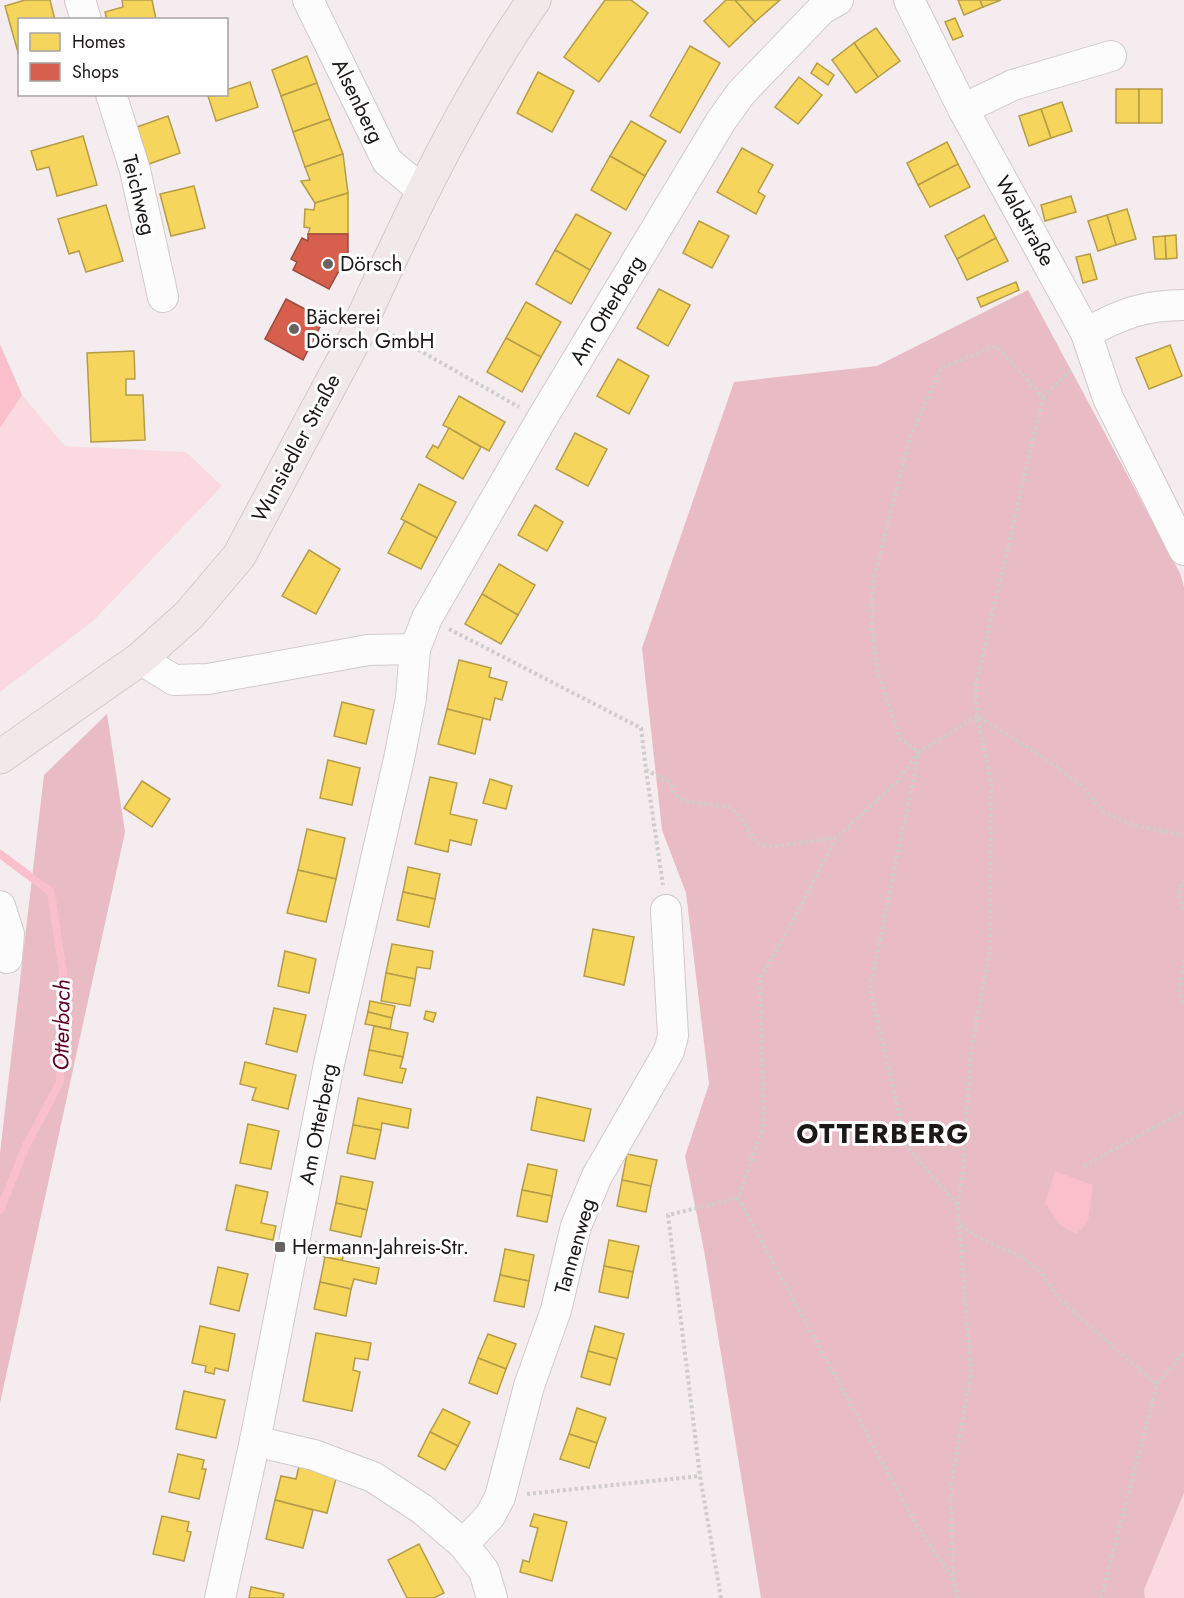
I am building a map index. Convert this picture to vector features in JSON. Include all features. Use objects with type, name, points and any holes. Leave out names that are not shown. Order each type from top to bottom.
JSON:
[{"type":"main road","name":"Wunsiedler Straße","points":[[9,752],[140,659],[189,615],[238,556],[360,329],[422,190],[507,39],[534,0]]},
{"type":"street","points":[[80,0],[85,18]]},
{"type":"street","name":"Alsenberg","points":[[308,0],[387,161],[422,190]]},
{"type":"street","name":"Am Otterberg","points":[[220,1598],[255,1441],[329,1064],[399,759],[411,698],[415,649],[427,618],[542,420],[721,121],[741,93],[822,9],[838,0]]},
{"type":"street","name":"Waldstraße","points":[[909,0],[963,109],[1089,340],[1108,398],[1184,550]]},
{"type":"street","points":[[963,109],[1013,85],[1112,56]]},
{"type":"street","name":"Teichweg","points":[[112,96],[135,170],[163,297]]},
{"type":"street","points":[[1089,340],[1122,313],[1164,305],[1184,305]]},
{"type":"street","points":[[140,659],[174,680],[197,679],[368,650],[415,649]]},
{"type":"street","points":[[0,906],[9,934],[7,958]]},
{"type":"street","name":"Tannenweg","points":[[463,1544],[490,1516],[500,1497],[529,1386],[556,1310],[576,1226],[597,1176],[660,1069],[673,1036],[666,910]]},
{"type":"street","points":[[255,1441],[314,1455],[373,1477],[422,1509],[463,1544],[484,1571],[492,1598]]},
{"type":"path","points":[[363,318],[542,420]]},
{"type":"path","points":[[958,1598],[953,1579],[951,1485],[971,1373],[958,1206],[963,1168],[971,1050],[990,951],[991,780],[977,716],[976,684],[1043,397],[1089,340]]},
{"type":"path","points":[[919,752],[900,739],[877,670],[872,628],[873,581],[910,437],[941,368],[996,346],[1043,397]]},
{"type":"path","points":[[427,618],[641,728],[666,910]]},
{"type":"path","points":[[953,1579],[916,1526],[738,1198],[764,1124],[760,978],[793,921],[836,838],[896,783],[919,752],[977,716]]},
{"type":"path","points":[[977,716],[1040,754],[1082,786],[1104,813],[1136,826],[1184,835]]},
{"type":"path","points":[[919,752],[870,988],[907,1147],[958,1206]]},
{"type":"path","points":[[646,770],[670,782],[675,795],[685,801],[729,807],[737,813],[757,843],[768,847],[782,848],[836,838]]},
{"type":"path","points":[[1184,879],[1178,893],[1184,912]]},
{"type":"path","points":[[1184,959],[1179,990],[1184,1005]]},
{"type":"path","points":[[1084,1166],[1184,1111]]},
{"type":"path","points":[[721,1598],[700,1476],[668,1215],[738,1198]]},
{"type":"path","points":[[959,1223],[977,1237],[1022,1257],[1041,1272],[1058,1298],[1156,1385]]},
{"type":"path","points":[[1101,1598],[1156,1385],[1184,1352]]},
{"type":"path","points":[[500,1497],[700,1476]]},
{"type":"shaded area","points":[[1028,290],[1180,573],[1184,587],[1184,1493],[1144,1590],[1145,1598],[761,1598],[704,1250],[685,1156],[709,1084],[686,893],[662,830],[642,648],[734,382],[877,366]]},
{"type":"shaded area","points":[[0,344],[22,395],[0,428]]},
{"type":"shaded area","points":[[22,395],[65,446],[186,452],[222,486],[93,621],[0,692],[0,428]]},
{"type":"shaded area","points":[[107,714],[125,832],[0,1403],[0,1153],[44,775]]},
{"type":"shaded area","points":[[1055,1171],[1093,1185],[1088,1222],[1076,1234],[1060,1225],[1045,1203]]},
{"type":"shaded area","points":[[1184,1493],[1184,1598],[1145,1598],[1144,1590]]},
{"type":"building: Homes","points":[[25,0],[50,0],[54,18],[18,18],[18,52],[5,6]]},
{"type":"building: Homes","points":[[122,0],[152,0],[156,18],[106,18],[105,12],[123,7]]},
{"type":"building: Homes","points":[[605,0],[631,0],[648,13],[599,82],[564,57]]},
{"type":"building: Homes","points":[[726,0],[735,0],[755,22],[729,47],[704,21]]},
{"type":"building: Homes","points":[[735,0],[780,0],[755,22]]},
{"type":"building: Homes","points":[[958,0],[980,0],[983,7],[964,15]]},
{"type":"building: Homes","points":[[980,0],[1001,0],[983,7]]},
{"type":"building: Homes","points":[[955,18],[963,36],[953,40],[945,22]]},
{"type":"building: Homes","points":[[876,28],[900,61],[878,77],[854,43]]},
{"type":"building: Homes","points":[[854,43],[878,77],[856,93],[832,60]]},
{"type":"building: Homes","points":[[690,46],[720,63],[680,133],[650,116]]},
{"type":"building: Homes","points":[[307,56],[317,83],[281,96],[272,70]]},
{"type":"building: Homes","points":[[817,63],[834,75],[828,85],[811,73]]},
{"type":"building: Homes","points":[[538,72],[574,91],[552,132],[517,113]]},
{"type":"building: Homes","points":[[799,77],[822,95],[798,124],[775,107]]},
{"type":"building: Homes","points":[[250,82],[258,107],[216,121],[208,96],[228,96],[228,89]]},
{"type":"building: Homes","points":[[317,83],[330,119],[293,132],[281,96]]},
{"type":"building: Homes","points":[[1116,89],[1139,89],[1139,123],[1116,123]]},
{"type":"building: Homes","points":[[1139,89],[1162,89],[1162,123],[1139,123]]},
{"type":"building: Homes","points":[[1062,102],[1072,131],[1051,138],[1041,109]]},
{"type":"building: Homes","points":[[1041,109],[1051,138],[1029,146],[1019,116]]},
{"type":"building: Homes","points":[[168,116],[180,153],[149,164],[137,127]]},
{"type":"building: Homes","points":[[330,119],[343,154],[305,167],[293,132]]},
{"type":"building: Homes","points":[[631,121],[666,141],[645,176],[610,156]]},
{"type":"building: Homes","points":[[83,136],[97,185],[57,196],[49,167],[37,170],[31,151]]},
{"type":"building: Homes","points":[[947,142],[958,164],[918,185],[907,163]]},
{"type":"building: Homes","points":[[742,148],[773,165],[758,192],[765,196],[756,214],[717,192]]},
{"type":"building: Homes","points":[[343,154],[348,193],[315,203],[301,181],[310,180],[305,167]]},
{"type":"building: Homes","points":[[610,156],[645,176],[626,210],[591,190]]},
{"type":"building: Homes","points":[[958,164],[970,187],[930,207],[918,185]]},
{"type":"building: Homes","points":[[194,186],[205,228],[171,236],[160,194]]},
{"type":"building: Homes","points":[[348,193],[348,234],[308,234],[310,228],[304,227],[305,209],[314,210],[315,203]]},
{"type":"building: Homes","points":[[1071,196],[1076,212],[1045,221],[1041,205]]},
{"type":"building: Homes","points":[[106,205],[123,261],[86,272],[79,251],[69,254],[58,219]]},
{"type":"building: Homes","points":[[1127,209],[1136,239],[1116,245],[1107,215]]},
{"type":"building: Homes","points":[[576,214],[611,233],[590,270],[555,250]]},
{"type":"building: Homes","points":[[984,215],[996,238],[957,259],[945,236]]},
{"type":"building: Homes","points":[[1107,215],[1116,245],[1098,251],[1088,221]]},
{"type":"building: Homes","points":[[699,221],[729,236],[712,268],[683,253]]},
{"type":"building: Homes","points":[[1176,235],[1177,258],[1166,259],[1165,236]]},
{"type":"building: Homes","points":[[1165,236],[1166,259],[1155,259],[1153,237]]},
{"type":"building: Homes","points":[[996,238],[1008,261],[967,280],[957,259]]},
{"type":"building: Homes","points":[[555,250],[590,270],[571,304],[536,284]]},
{"type":"building: Homes","points":[[1090,254],[1097,279],[1083,283],[1076,257]]},
{"type":"building: Homes","points":[[1016,282],[1019,290],[981,307],[977,298]]},
{"type":"building: Homes","points":[[659,289],[690,305],[668,346],[637,328]]},
{"type":"building: Homes","points":[[526,302],[561,322],[541,357],[506,338]]},
{"type":"building: Homes","points":[[506,338],[541,357],[522,392],[487,372]]},
{"type":"building: Homes","points":[[1170,345],[1182,376],[1149,389],[1136,358]]},
{"type":"building: Homes","points":[[134,351],[135,379],[126,379],[126,395],[143,395],[145,440],[91,442],[87,353]]},
{"type":"building: Homes","points":[[618,359],[649,376],[629,414],[597,396]]},
{"type":"building: Homes","points":[[459,396],[505,422],[489,451],[443,425]]},
{"type":"building: Homes","points":[[449,428],[481,447],[463,479],[426,457],[433,445],[438,448]]},
{"type":"building: Homes","points":[[575,433],[607,449],[588,486],[556,469]]},
{"type":"building: Homes","points":[[419,484],[456,502],[437,538],[401,519]]},
{"type":"building: Homes","points":[[535,505],[563,522],[547,551],[518,535]]},
{"type":"building: Homes","points":[[405,521],[437,538],[421,569],[388,553]]},
{"type":"building: Homes","points":[[309,550],[340,569],[316,614],[282,596]]},
{"type":"building: Homes","points":[[499,564],[535,585],[518,615],[482,594]]},
{"type":"building: Homes","points":[[482,594],[518,615],[501,644],[465,624]]},
{"type":"building: Homes","points":[[459,660],[491,668],[489,677],[507,682],[502,700],[495,698],[490,720],[447,709]]},
{"type":"building: Homes","points":[[342,702],[374,710],[366,744],[334,736]]},
{"type":"building: Homes","points":[[447,709],[483,718],[475,754],[438,744]]},
{"type":"building: Homes","points":[[328,760],[360,768],[352,805],[320,798]]},
{"type":"building: Homes","points":[[430,777],[457,783],[450,814],[477,820],[471,845],[450,840],[448,852],[415,844]]},
{"type":"building: Homes","points":[[490,779],[512,786],[506,809],[483,803]]},
{"type":"building: Homes","points":[[142,781],[170,799],[152,827],[124,808]]},
{"type":"building: Homes","points":[[307,829],[345,838],[336,879],[298,870]]},
{"type":"building: Homes","points":[[408,867],[440,874],[435,899],[403,892]]},
{"type":"building: Homes","points":[[298,870],[336,879],[326,922],[287,913]]},
{"type":"building: Homes","points":[[403,892],[435,899],[429,927],[397,920]]},
{"type":"building: Homes","points":[[593,929],[634,937],[624,985],[584,976]]},
{"type":"building: Homes","points":[[392,944],[433,951],[430,969],[417,967],[415,979],[386,973]]},
{"type":"building: Homes","points":[[285,951],[316,959],[309,993],[278,986]]},
{"type":"building: Homes","points":[[386,973],[415,979],[410,1006],[381,1001]]},
{"type":"building: Homes","points":[[370,1001],[395,1006],[392,1018],[368,1012]]},
{"type":"building: Homes","points":[[274,1008],[306,1015],[297,1052],[266,1044]]},
{"type":"building: Homes","points":[[426,1011],[436,1013],[433,1022],[424,1019]]},
{"type":"building: Homes","points":[[368,1012],[392,1018],[390,1029],[365,1024]]},
{"type":"building: Homes","points":[[374,1026],[408,1033],[403,1057],[369,1050]]},
{"type":"building: Homes","points":[[369,1050],[403,1057],[400,1068],[406,1069],[402,1083],[364,1075]]},
{"type":"building: Homes","points":[[245,1062],[296,1075],[288,1109],[252,1100],[256,1088],[240,1084]]},
{"type":"building: Homes","points":[[537,1097],[591,1109],[584,1141],[531,1130]]},
{"type":"building: Homes","points":[[358,1098],[411,1109],[408,1128],[382,1123],[381,1130],[353,1125]]},
{"type":"building: Homes","points":[[248,1124],[279,1131],[271,1169],[240,1163]]},
{"type":"building: Homes","points":[[353,1125],[381,1130],[375,1159],[347,1153]]},
{"type":"building: Homes","points":[[627,1154],[657,1160],[651,1186],[622,1180]]},
{"type":"building: Homes","points":[[528,1164],[557,1170],[552,1196],[522,1190]]},
{"type":"building: Homes","points":[[341,1176],[373,1182],[367,1210],[336,1203]]},
{"type":"building: Homes","points":[[622,1180],[651,1186],[646,1212],[617,1206]]},
{"type":"building: Homes","points":[[236,1185],[268,1192],[261,1223],[276,1226],[273,1240],[226,1230]]},
{"type":"building: Homes","points":[[522,1190],[552,1196],[547,1222],[517,1216]]},
{"type":"building: Homes","points":[[336,1203],[367,1210],[361,1237],[330,1230]]},
{"type":"building: Homes","points":[[609,1240],[639,1246],[633,1272],[604,1266]]},
{"type":"building: Homes","points":[[316,1242],[345,1249],[342,1261],[313,1254]]},
{"type":"building: Homes","points":[[505,1249],[534,1255],[529,1281],[500,1275]]},
{"type":"building: Homes","points":[[325,1257],[379,1268],[376,1284],[354,1279],[351,1289],[320,1282]]},
{"type":"building: Homes","points":[[604,1266],[633,1272],[628,1298],[599,1292]]},
{"type":"building: Homes","points":[[218,1267],[248,1274],[239,1311],[210,1304]]},
{"type":"building: Homes","points":[[500,1275],[529,1281],[524,1307],[494,1301]]},
{"type":"building: Homes","points":[[320,1282],[351,1289],[346,1316],[314,1309]]},
{"type":"building: Homes","points":[[200,1326],[235,1334],[228,1371],[215,1368],[214,1374],[205,1372],[206,1366],[192,1363]]},
{"type":"building: Homes","points":[[595,1326],[624,1334],[617,1359],[588,1351]]},
{"type":"building: Homes","points":[[316,1333],[371,1343],[368,1360],[355,1358],[353,1370],[360,1372],[352,1411],[303,1401]]},
{"type":"building: Homes","points":[[488,1334],[516,1344],[506,1369],[478,1358]]},
{"type":"building: Homes","points":[[588,1351],[617,1359],[610,1385],[581,1377]]},
{"type":"building: Homes","points":[[478,1358],[506,1369],[497,1394],[469,1383]]},
{"type":"building: Homes","points":[[184,1391],[225,1400],[216,1438],[176,1429]]},
{"type":"building: Homes","points":[[577,1408],[606,1418],[597,1443],[569,1434]]},
{"type":"building: Homes","points":[[443,1409],[470,1422],[458,1446],[430,1432]]},
{"type":"building: Homes","points":[[430,1432],[458,1446],[445,1470],[418,1456]]},
{"type":"building: Homes","points":[[569,1434],[597,1443],[589,1468],[560,1459]]},
{"type":"building: Homes","points":[[178,1454],[204,1460],[202,1469],[206,1469],[199,1499],[169,1492]]},
{"type":"building: Homes","points":[[300,1462],[338,1471],[327,1513],[275,1500],[281,1476],[296,1479]]},
{"type":"building: Homes","points":[[275,1500],[313,1510],[303,1548],[266,1539]]},
{"type":"building: Homes","points":[[534,1514],[567,1522],[552,1581],[520,1572],[523,1560],[529,1562],[538,1528],[530,1526]]},
{"type":"building: Homes","points":[[162,1516],[189,1522],[187,1531],[191,1532],[184,1561],[153,1554]]},
{"type":"building: Homes","points":[[419,1544],[444,1593],[434,1598],[407,1598],[388,1560]]},
{"type":"building: Homes","points":[[251,1587],[284,1594],[283,1598],[249,1598]]},
{"type":"building: Shops","points":[[308,234],[348,234],[348,254],[329,289],[293,270],[297,262],[291,259],[302,238],[308,241]]},
{"type":"building: Shops","name":"Bäckerei Dörsch GmbH","points":[[286,299],[324,319],[303,360],[265,339]]},
{"type":"waterway","name":"Otterbach","points":[[0,854],[51,892],[63,973],[60,1082],[26,1146],[0,1210]]},
{"type":"place","name":"Dörsch","points":[[328,264]]},
{"type":"place","name":"Bäckerei Dörsch GmbH","points":[[294,329]]},
{"type":"place","name":"Hermann-Jahreis-Str.","points":[[280,1247]]},
{"type":"district","name":"OTTERBERG","points":[[883,1134]]}]
